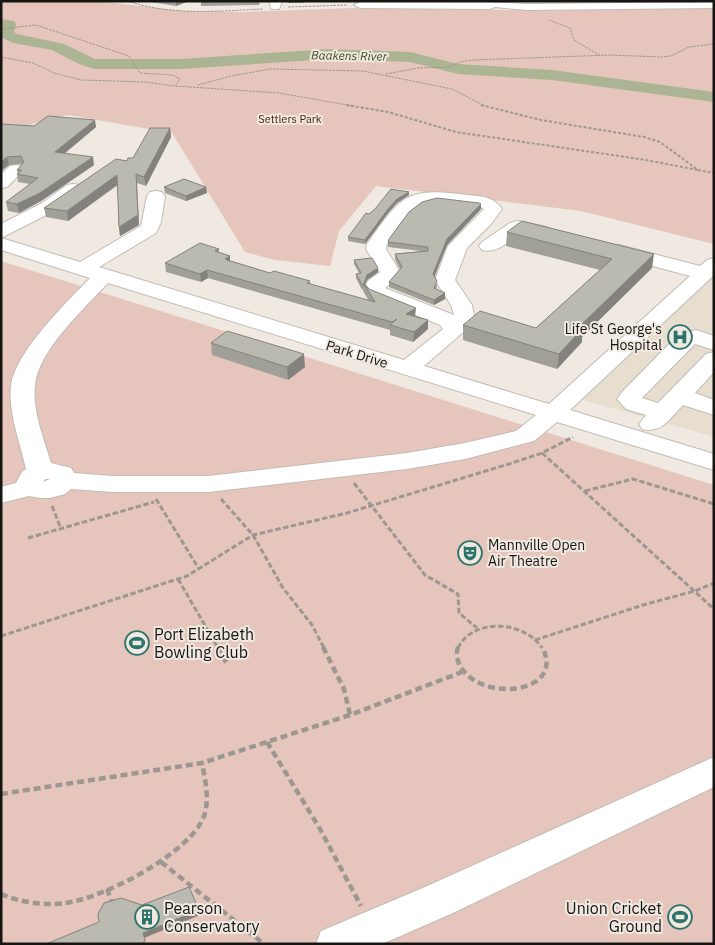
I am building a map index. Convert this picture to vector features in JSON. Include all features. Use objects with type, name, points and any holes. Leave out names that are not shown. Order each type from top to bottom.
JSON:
[{"type":"street","points":[[472,1],[502,5],[714,6]]},
{"type":"street","points":[[360,5],[504,7],[502,5]]},
{"type":"street","points":[[1,183],[16,170]]},
{"type":"street","points":[[1,232],[48,207],[84,181]]},
{"type":"street","points":[[82,269],[149,229],[156,196]]},
{"type":"street","points":[[407,369],[462,325],[466,316],[455,293],[446,282],[446,277],[458,246],[485,220],[493,209],[490,204],[477,201],[422,197],[410,203],[376,244],[376,249],[390,272],[385,278],[374,285],[374,289],[380,294],[448,320],[454,330]]},
{"type":"street","points":[[489,246],[517,227],[560,235]]},
{"type":"street","name":"Park Drive","points":[[1,244],[714,462]]},
{"type":"street","points":[[598,245],[708,268]]},
{"type":"street","points":[[1,496],[45,483],[87,484],[155,492],[208,484],[340,470],[465,452],[525,436],[532,433],[708,268]]},
{"type":"street","points":[[45,483],[26,425],[23,385],[25,374],[42,347],[72,310],[104,276]]},
{"type":"street","points":[[662,412],[635,404],[629,399],[687,339],[696,337],[714,343]]},
{"type":"street","points":[[636,438],[714,359]]},
{"type":"street","points":[[679,395],[714,408]]},
{"type":"street","points":[[336,944],[439,900],[714,771]]},
{"type":"path","points":[[128,1],[139,5],[186,9],[251,10],[275,4],[360,5]]},
{"type":"path","points":[[543,18],[570,28],[574,40],[599,55]]},
{"type":"path","points":[[1,29],[36,25],[73,36],[129,56],[140,73],[172,75],[180,79],[175,86]]},
{"type":"path","points":[[383,74],[418,68],[449,67],[460,62],[473,60],[599,55],[661,57],[671,56],[689,47],[714,44]]},
{"type":"path","points":[[1,57],[33,63],[54,73],[81,80],[145,82],[175,86],[279,93],[388,112],[456,132],[646,160],[714,173]]},
{"type":"path","points":[[194,86],[231,76],[270,69],[363,71],[383,74],[452,90],[482,104],[540,120],[644,137],[660,142],[698,170]]},
{"type":"path","points":[[1,636],[178,579],[199,569],[253,535],[347,513],[542,453],[573,437]]},
{"type":"path","points":[[542,453],[714,609]]},
{"type":"path","points":[[340,470],[351,479],[425,575],[458,594],[459,613],[477,628]]},
{"type":"path","points":[[585,491],[633,479],[714,504]]},
{"type":"path","points":[[45,483],[61,529]]},
{"type":"path","points":[[208,484],[253,535],[284,588],[312,625],[344,689],[350,714]]},
{"type":"path","points":[[28,538],[61,529],[155,492],[199,569]]},
{"type":"path","points":[[178,579],[227,664]]},
{"type":"path","points":[[535,640],[643,605],[695,591],[714,583]]},
{"type":"path","points":[[491,626],[514,628],[528,634],[546,655],[546,668],[540,678],[528,686],[514,690],[493,690],[478,684],[462,672],[456,658],[457,647],[464,636],[477,628],[491,626]]},
{"type":"path","points":[[1,794],[202,762],[350,714],[462,672]]},
{"type":"path","points":[[267,742],[320,830],[373,927]]},
{"type":"path","points":[[1,894],[7,897],[52,904],[71,902],[107,889],[161,862],[202,822],[208,796],[202,762]]},
{"type":"path","points":[[161,862],[223,909],[264,944]]},
{"type":"path","points":[[107,889],[112,905]]},
{"type":"shaded area","name":"Life St George's Hospital","points":[[714,274],[714,437],[580,399]]},
{"type":"green space","name":"Settlers Park","points":[[1,1],[97,1],[184,11],[243,12],[353,8],[518,10],[714,8],[714,244],[581,211],[376,186],[339,231],[330,266],[275,260],[245,252],[172,133],[68,115],[12,129],[1,128]]},
{"type":"green space","points":[[1,261],[714,485],[714,944],[1,944]]},
{"type":"building","points":[[201,1],[257,1],[201,2]]},
{"type":"building","points":[[48,116],[95,120],[55,152],[93,157],[40,193],[17,204],[6,202],[38,178],[17,174],[22,170],[17,170],[24,162],[21,156],[7,157],[1,162],[1,124],[34,126]]},
{"type":"building","points":[[150,128],[170,128],[144,177],[136,174],[138,215],[119,227],[117,175],[67,211],[44,208],[116,159],[127,161],[128,158],[133,158]]},
{"type":"building","points":[[184,179],[206,187],[186,196],[164,187]]},
{"type":"building","points":[[391,189],[409,192],[397,199],[365,240],[348,237],[366,213],[369,214],[375,209]]},
{"type":"building","points":[[437,198],[481,204],[447,239],[433,274],[437,281],[434,288],[445,293],[434,300],[389,282],[402,267],[395,254],[428,251],[428,247],[388,242],[409,212],[422,202]]},
{"type":"building","points":[[522,221],[654,254],[580,326],[584,327],[559,354],[463,325],[480,311],[536,328],[612,259],[507,232]]},
{"type":"building","points":[[200,243],[219,249],[215,251],[230,256],[225,259],[227,260],[270,273],[274,271],[310,281],[307,283],[375,302],[363,282],[369,289],[416,308],[406,314],[428,320],[414,332],[390,325],[397,319],[392,322],[207,270],[200,274],[165,263]]},
{"type":"building","points":[[372,258],[378,268],[367,275],[363,286],[356,274],[361,273],[354,260]]},
{"type":"building","points":[[227,331],[304,354],[287,367],[211,343]]},
{"type":"building","name":"Pearson Conservatory","points":[[189,887],[199,910],[143,933],[145,940],[143,944],[46,944],[99,922],[98,914],[104,903],[121,898],[142,905]]},
{"type":"waterway","name":"Baakens River","points":[[1,23],[9,24],[6,33],[18,40],[58,47],[94,64],[181,64],[330,54],[410,57],[458,69],[552,75],[714,97]]},
{"type":"place","name":"Life St George's Hospital","points":[[680,337]]},
{"type":"place","name":"Mannville Open Air Theatre","points":[[470,553]]},
{"type":"place","name":"Port Elizabeth Bowling Club","points":[[137,643]]},
{"type":"place","name":"Pearson Conservatory","points":[[147,917]]},
{"type":"place","name":"Union Cricket Ground","points":[[680,917]]}]
